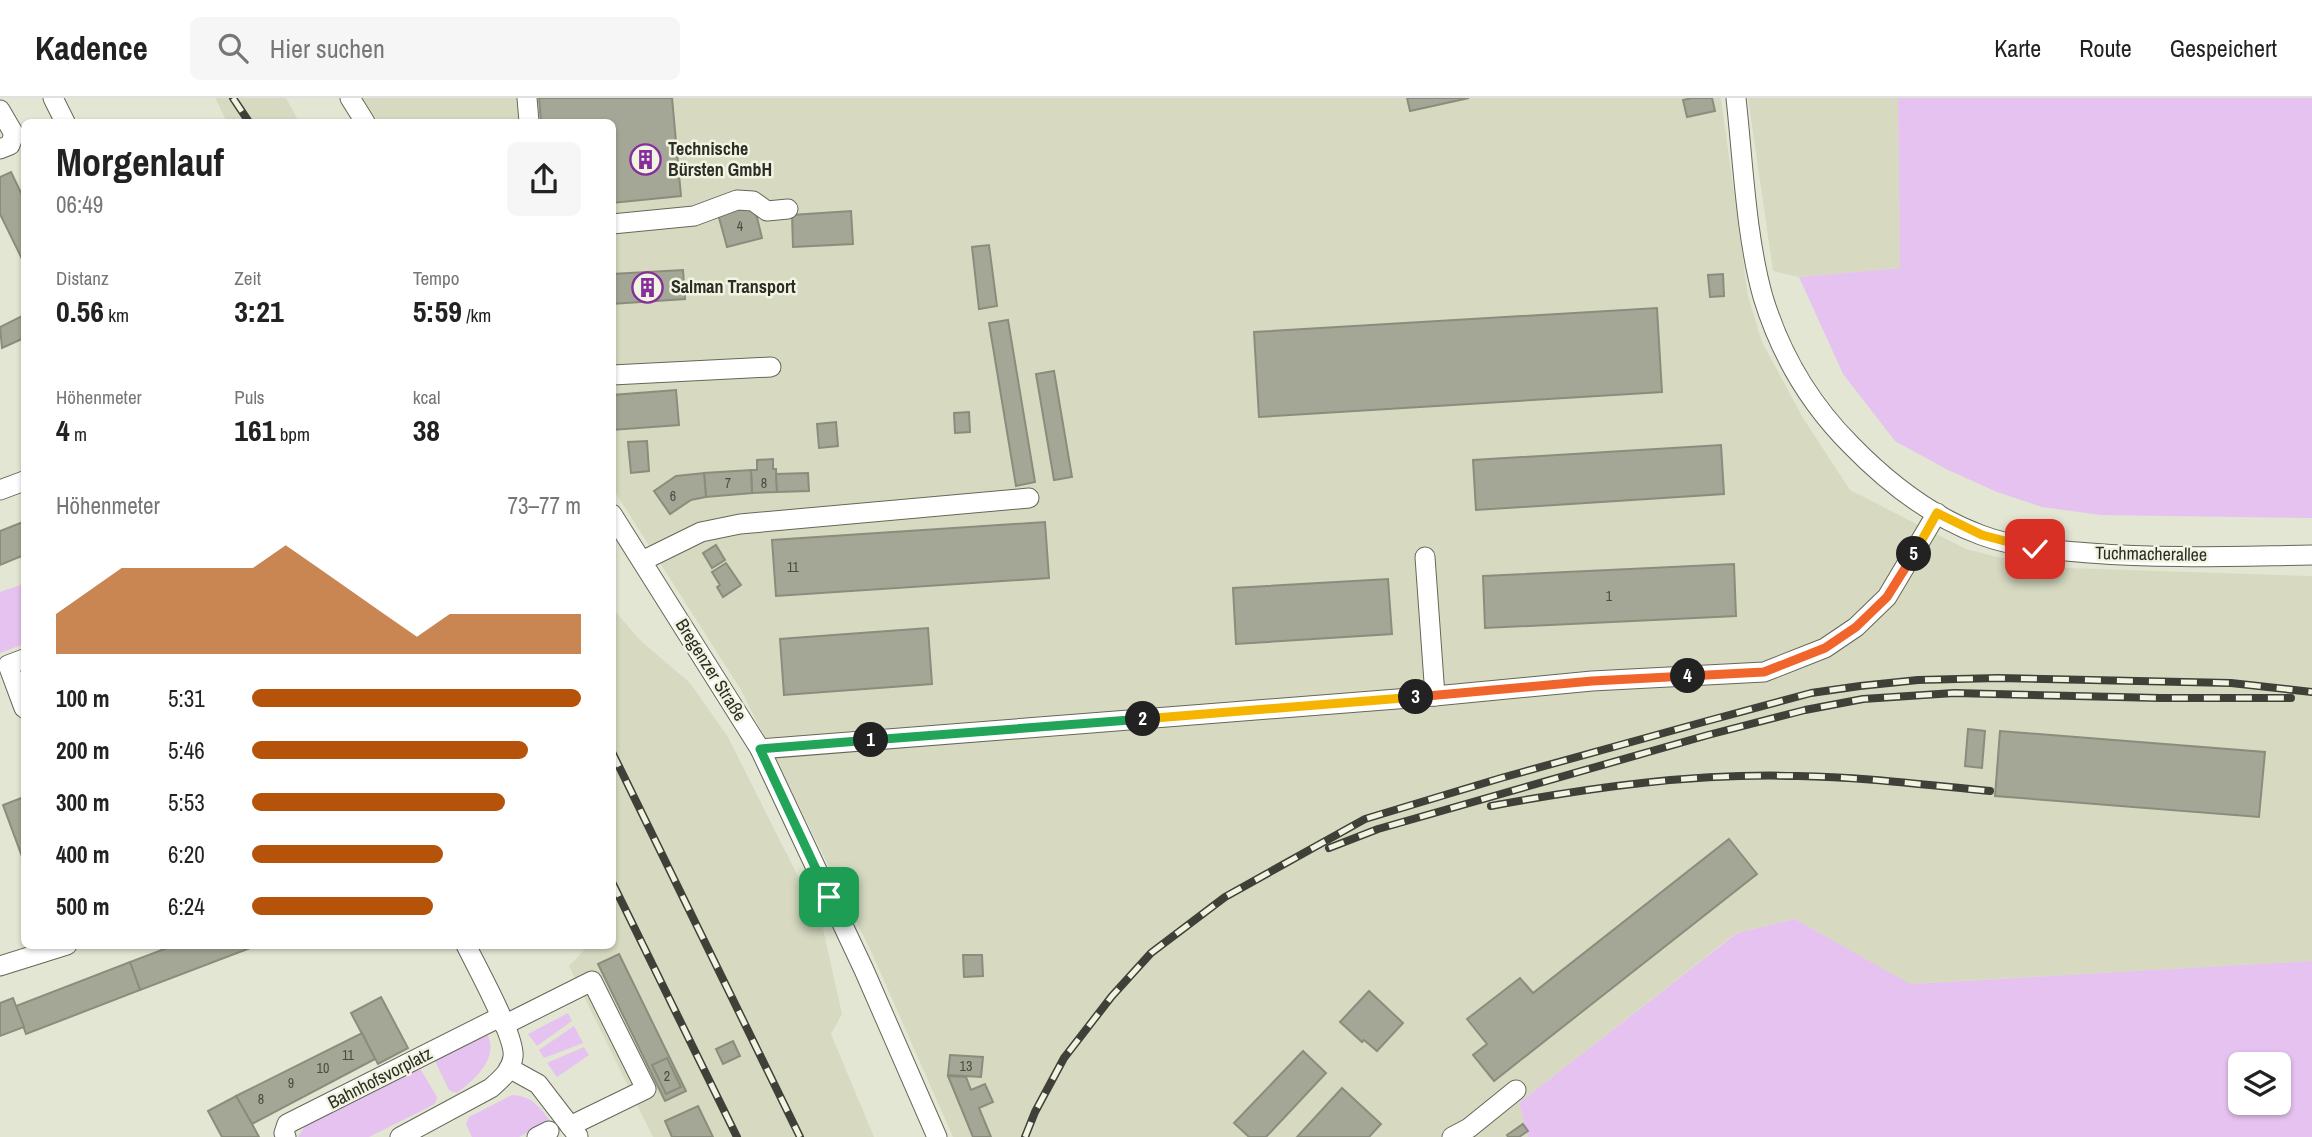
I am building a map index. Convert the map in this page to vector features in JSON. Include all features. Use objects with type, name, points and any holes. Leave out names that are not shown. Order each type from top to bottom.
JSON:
[{"type":"street","points":[[53,98],[64,119]]},
{"type":"street","points":[[350,98],[363,119]]},
{"type":"street","points":[[527,98],[529,119]]},
{"type":"street","name":"Tuchmacherallee","points":[[1735,98],[1754,258],[1764,299],[1783,348],[1807,395],[1836,429],[1867,461],[1920,504],[1982,535],[2035,549],[2133,556],[2312,555]]},
{"type":"street","points":[[0,110],[15,134],[10,145],[0,149]]},
{"type":"street","points":[[616,223],[694,216],[737,200],[753,201],[767,211],[788,209]]},
{"type":"street","points":[[616,375],[771,367]]},
{"type":"street","points":[[0,490],[21,482]]},
{"type":"street","points":[[642,561],[701,532],[740,524],[1029,498]]},
{"type":"street","points":[[760,749],[1435,696],[1592,681],[1764,672],[1825,648],[1856,627],[1887,597],[1937,513]]},
{"type":"street","name":"Bregenzer Straße","points":[[616,520],[760,749],[864,970],[937,1137]]},
{"type":"street","points":[[1425,557],[1435,696]]},
{"type":"street","points":[[21,660],[8,666],[21,700]]},
{"type":"street","points":[[0,966],[54,949]]},
{"type":"street","points":[[400,1137],[491,1088],[503,1078],[509,1068],[513,1049],[496,1022],[468,949]]},
{"type":"street","points":[[496,1022],[592,981],[646,1089],[575,1132],[538,1084],[509,1068]]},
{"type":"street","name":"Bahnhofsvorplatz","points":[[286,1137],[284,1133],[287,1124],[496,1022]]},
{"type":"street","points":[[1452,1137],[1469,1128],[1516,1090]]},
{"type":"shaded area","points":[[215,98],[286,98],[297,119],[226,119]]},
{"type":"shaded area","points":[[362,98],[1721,98],[1748,296],[1762,342],[1803,418],[1850,490],[1966,549],[2038,567],[2312,576],[2312,961],[1909,984],[1795,919],[1736,933],[1519,1103],[1528,1137],[953,1137],[870,949],[741,690],[616,494],[616,119],[376,119]]},
{"type":"shaded area","points":[[1748,98],[1898,98],[1900,268],[1799,277],[1773,271]]},
{"type":"shaded area","points":[[1898,98],[2312,98],[2312,518],[2101,515],[2042,507],[1997,492],[1946,469],[1895,441],[1843,374],[1799,277],[1900,268]]},
{"type":"shaded area","points":[[21,585],[21,645],[0,653],[0,592]]},
{"type":"shaded area","points":[[616,612],[640,640],[690,683],[728,737],[822,924],[842,1014],[831,1034],[874,1137],[653,1137],[569,966],[585,949],[616,949]]},
{"type":"shaded area","points":[[1795,919],[1910,984],[2312,961],[2312,1137],[1528,1137],[1519,1103],[1737,933]]},
{"type":"shaded area","points":[[568,1013],[572,1021],[537,1046],[528,1034]]},
{"type":"shaded area","points":[[574,1026],[583,1043],[544,1058],[539,1050]]},
{"type":"shaded area","points":[[486,1032],[490,1050],[484,1067],[457,1093],[449,1090],[434,1059]]},
{"type":"shaded area","points":[[584,1047],[589,1055],[557,1077],[547,1063]]},
{"type":"shaded area","points":[[415,1070],[421,1070],[437,1097],[435,1104],[369,1137],[298,1137],[305,1126]]},
{"type":"shaded area","points":[[512,1095],[525,1097],[534,1103],[550,1121],[519,1137],[472,1137],[466,1124],[469,1117]]},
{"type":"building","name":"Technische Bürsten GmbH","points":[[539,98],[672,98],[681,196],[616,203],[616,119],[541,119]]},
{"type":"building","points":[[1407,98],[1469,98],[1410,111]]},
{"type":"building","points":[[1712,98],[1715,111],[1687,117],[1683,100]]},
{"type":"building","points":[[11,172],[21,193],[21,257],[0,214],[0,177]]},
{"type":"building","points":[[754,205],[762,238],[727,247],[718,214]]},
{"type":"building","points":[[851,211],[853,244],[793,247],[792,215]]},
{"type":"building","points":[[989,245],[997,306],[979,309],[972,247]]},
{"type":"building","name":"Salman Transport","points":[[683,270],[685,299],[616,304],[616,274]]},
{"type":"building","points":[[1723,274],[1724,296],[1710,297],[1708,275]]},
{"type":"building","points":[[1657,308],[1662,392],[1259,417],[1254,332]]},
{"type":"building","points":[[21,316],[21,339],[2,348],[0,327]]},
{"type":"building","points":[[1008,320],[1035,482],[1016,486],[989,323]]},
{"type":"building","points":[[1054,371],[1072,477],[1054,480],[1036,374]]},
{"type":"building","points":[[676,390],[679,425],[616,430],[616,395]]},
{"type":"building","points":[[969,412],[970,432],[955,433],[954,413]]},
{"type":"building","points":[[836,422],[838,446],[819,448],[817,424]]},
{"type":"building","points":[[647,441],[649,471],[631,473],[628,442]]},
{"type":"building","points":[[1721,445],[1724,494],[1476,510],[1473,460]]},
{"type":"building","points":[[773,459],[777,492],[752,493],[751,470],[757,470],[757,460]]},
{"type":"building","points":[[751,470],[752,493],[706,497],[704,473]]},
{"type":"building","points":[[704,473],[706,497],[691,500],[670,514],[654,491],[676,476]]},
{"type":"building","points":[[808,473],[809,491],[777,492],[776,474]]},
{"type":"building","points":[[1045,522],[1049,578],[776,596],[772,540]]},
{"type":"building","points":[[21,523],[21,556],[0,565],[0,531]]},
{"type":"building","points":[[716,545],[725,560],[712,568],[703,553]]},
{"type":"building","points":[[726,563],[741,585],[723,597],[712,572]]},
{"type":"building","points":[[1734,564],[1736,616],[1485,628],[1483,576]]},
{"type":"building","points":[[1388,579],[1392,634],[1236,644],[1233,588]]},
{"type":"building","points":[[928,628],[932,684],[784,695],[780,639]]},
{"type":"building","points":[[1968,729],[1985,731],[1982,768],[1965,766]]},
{"type":"building","points":[[2000,731],[2265,752],[2259,817],[1995,796]]},
{"type":"building","points":[[21,798],[21,854],[3,805]]},
{"type":"building","points":[[1729,839],[1757,874],[1494,1081],[1473,1055],[1487,1044],[1467,1019],[1520,978],[1533,993]]},
{"type":"building","points":[[164,949],[248,949],[140,990],[130,962]]},
{"type":"building","points":[[619,954],[686,1091],[665,1101],[598,964]]},
{"type":"building","points":[[963,955],[982,955],[983,976],[964,977]]},
{"type":"building","points":[[130,962],[140,990],[26,1034],[16,1006]]},
{"type":"building","points":[[1369,991],[1403,1023],[1377,1051],[1364,1040],[1362,1042],[1340,1022]]},
{"type":"building","points":[[381,997],[408,1048],[378,1064],[351,1013]]},
{"type":"building","points":[[13,998],[24,1027],[0,1036],[0,1003]]},
{"type":"building","points":[[362,1033],[375,1059],[252,1124],[236,1096]]},
{"type":"building","points":[[733,1041],[740,1056],[723,1064],[716,1049]]},
{"type":"building","points":[[1303,1051],[1326,1073],[1266,1137],[1249,1137],[1234,1123]]},
{"type":"building","points":[[950,1055],[983,1057],[981,1077],[948,1075]]},
{"type":"building","points":[[667,1058],[681,1087],[666,1094],[652,1065]]},
{"type":"building","points":[[948,1076],[966,1077],[971,1090],[985,1084],[993,1102],[979,1108],[991,1137],[973,1137]]},
{"type":"building","points":[[1342,1088],[1381,1124],[1369,1137],[1297,1137]]},
{"type":"building","points":[[236,1096],[259,1137],[222,1137],[208,1111]]},
{"type":"building","points":[[698,1106],[713,1137],[672,1137],[665,1121]]},
{"type":"building","points":[[1523,1124],[1528,1131],[1519,1137],[1508,1137],[1507,1135]]},
{"type":"railway","points":[[233,98],[247,119]]},
{"type":"railway","points":[[1025,1137],[1064,1058],[1112,996],[1151,953],[1225,897],[1365,819],[1501,778],[1811,693],[1860,686],[1918,680],[1998,678],[2231,683],[2312,692]]},
{"type":"railway","points":[[1329,848],[1378,829],[1708,735],[1805,710],[1863,699],[1954,693],[2291,698]]},
{"type":"railway","points":[[616,760],[800,1137]]},
{"type":"railway","points":[[1491,806],[1606,787],[1721,777],[1846,778],[1990,791]]},
{"type":"railway","points":[[616,890],[737,1137]]},
{"type":"place","name":"Technische Bürsten GmbH","points":[[645,159]]},
{"type":"place","name":"Salman Transport","points":[[648,287]]},
{"type":"route","points":[[829,897],[760,749],[1435,696],[1592,681],[1764,672],[1825,648],[1856,627],[1887,597],[1937,513],[1982,535],[2035,549]]}]
